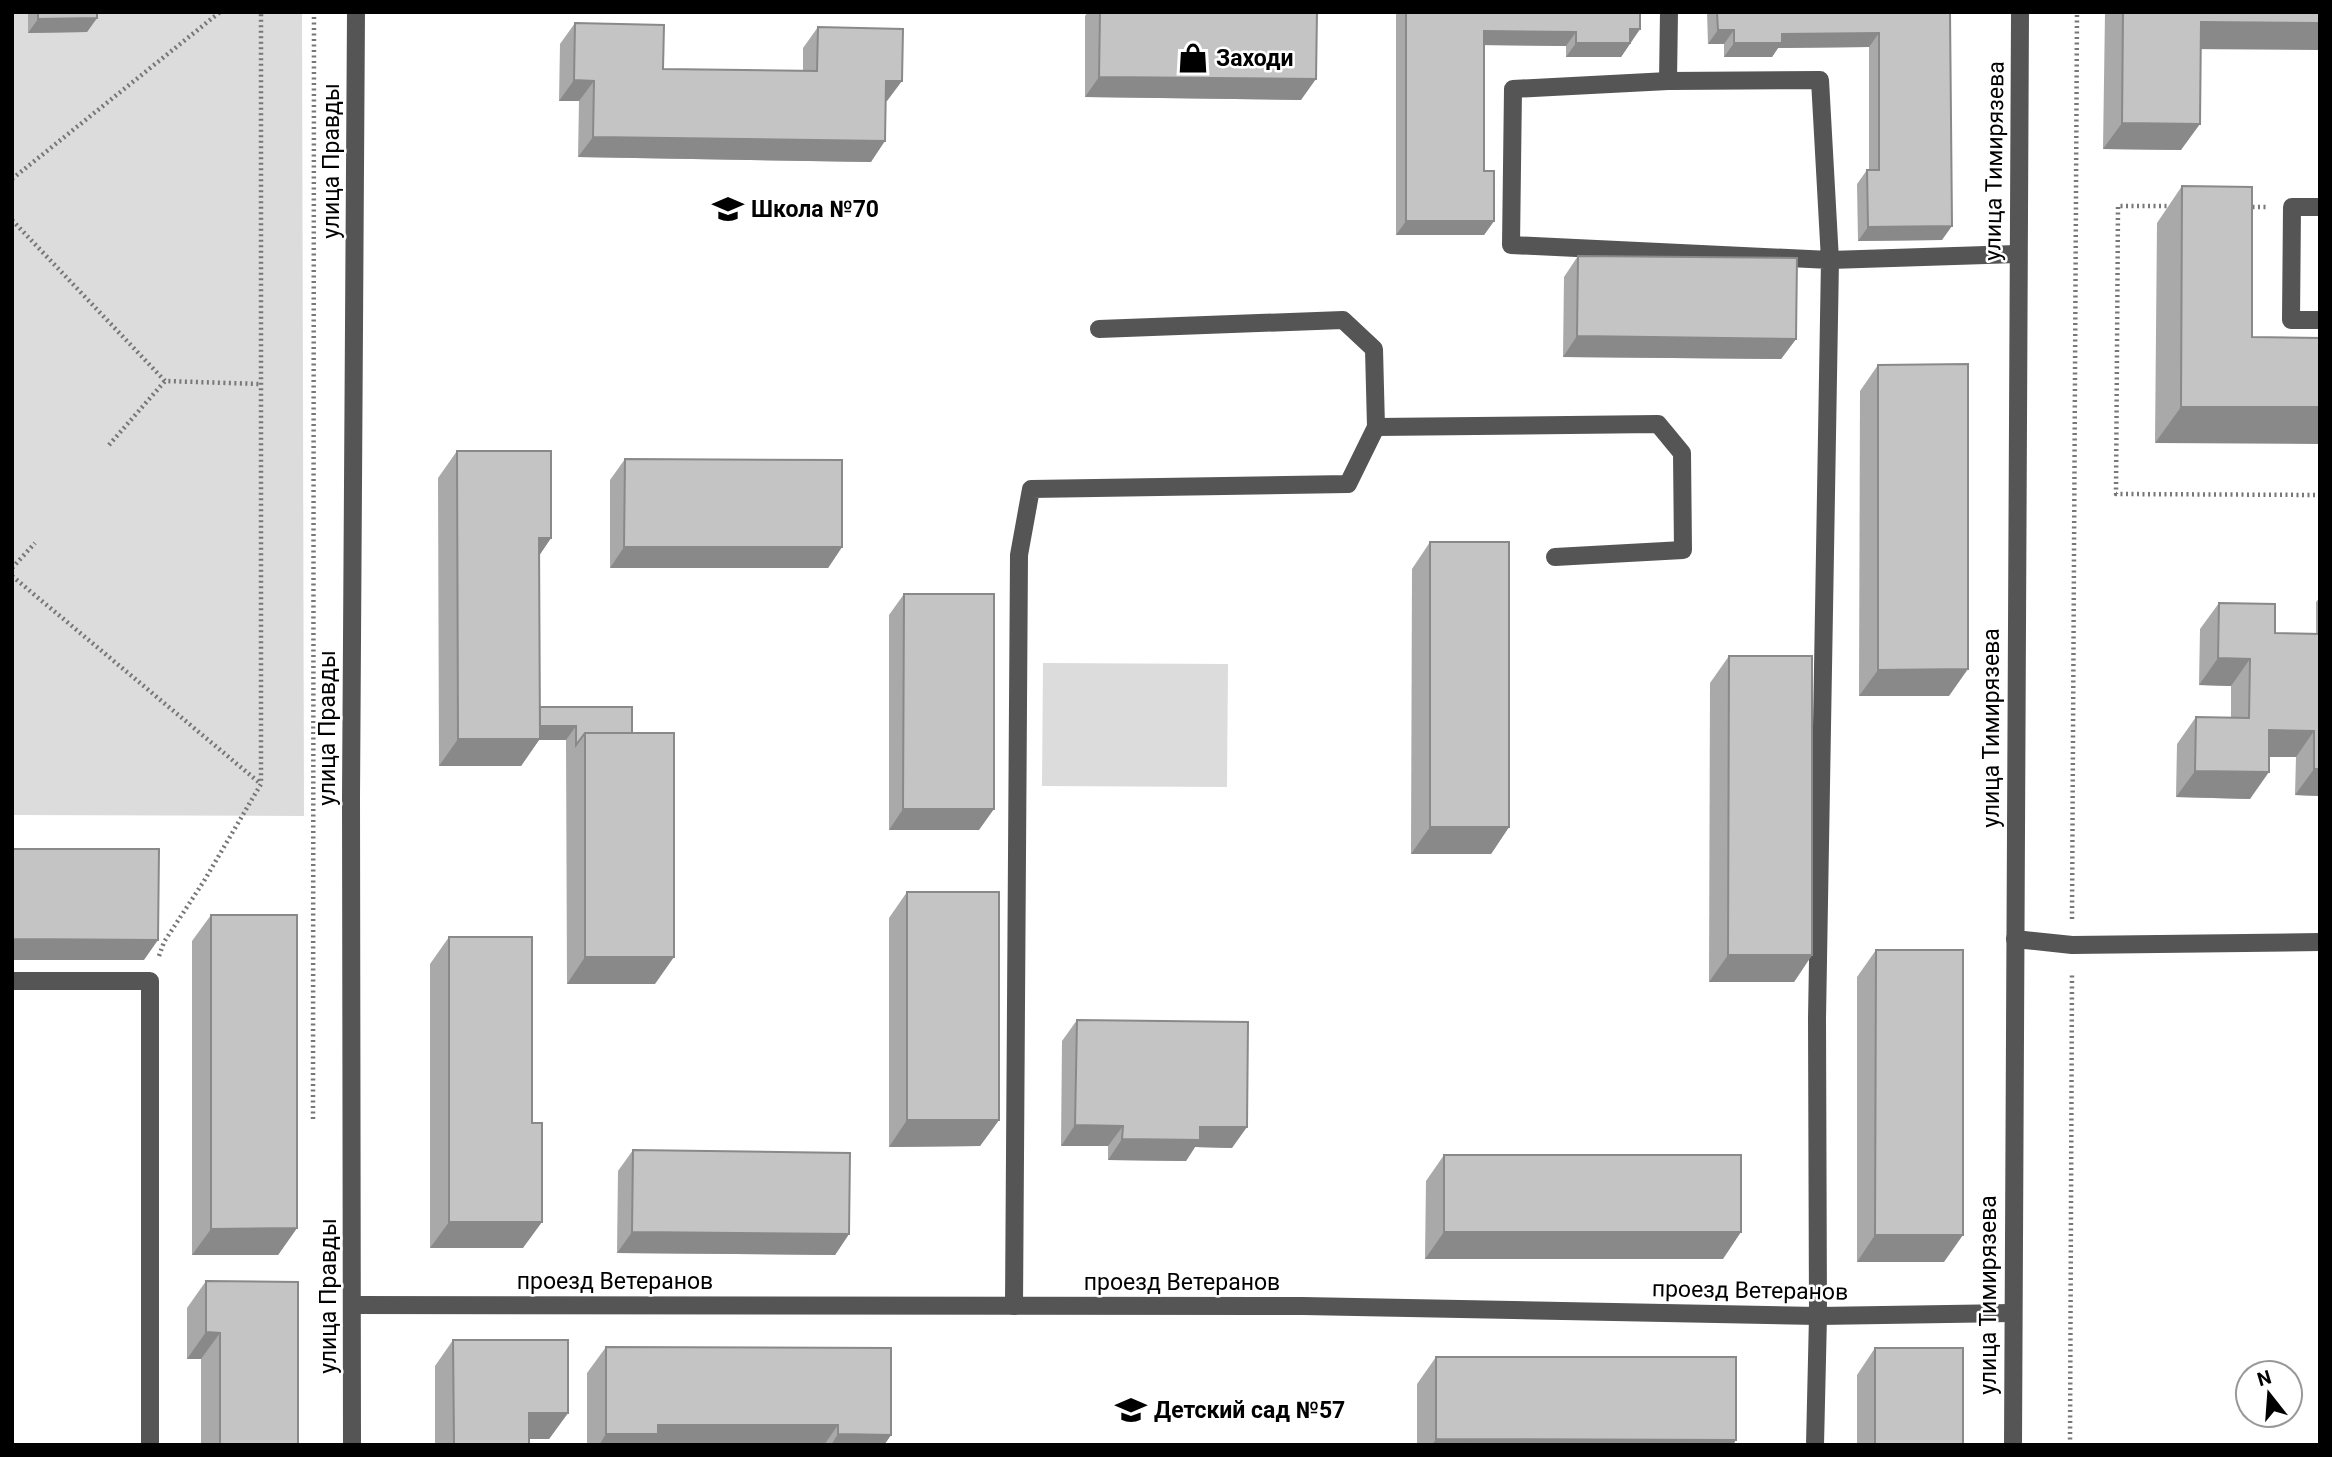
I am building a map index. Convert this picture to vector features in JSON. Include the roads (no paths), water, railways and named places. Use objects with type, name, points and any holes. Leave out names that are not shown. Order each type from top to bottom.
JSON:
[{"type":"street","name":"улица Правды","points":[[352,1445],[351,784],[356,12]]},
{"type":"street","points":[[1668,81],[1669,12]]},
{"type":"street","name":"улица Тимирязева","points":[[2013,1445],[2020,12]]},
{"type":"street","points":[[1815,1445],[1818,1316],[1817,1019],[1830,260],[1820,80],[1668,81],[1513,89],[1511,245],[1830,260],[2017,254]]},
{"type":"street","points":[[2320,207],[2291,207],[2291,320],[2320,320]]},
{"type":"street","points":[[1014,1306],[1019,555],[1031,489],[1348,484],[1376,427],[1374,349],[1343,320],[1098,329]]},
{"type":"street","points":[[1376,427],[1658,424],[1682,453],[1682,550],[1555,556]]},
{"type":"street","points":[[2015,940],[2072,944],[2320,942]]},
{"type":"street","points":[[12,981],[150,981],[150,1445]]},
{"type":"street","name":"проезд Ветеранов","points":[[352,1305],[1317,1307],[1818,1316],[2012,1313]]},
{"type":"place","name":"Заходи","points":[[1193,58]]},
{"type":"place","name":"Школа №70","points":[[728,209]]},
{"type":"place","name":"Детский сад №57","points":[[1131,1410]]}]
